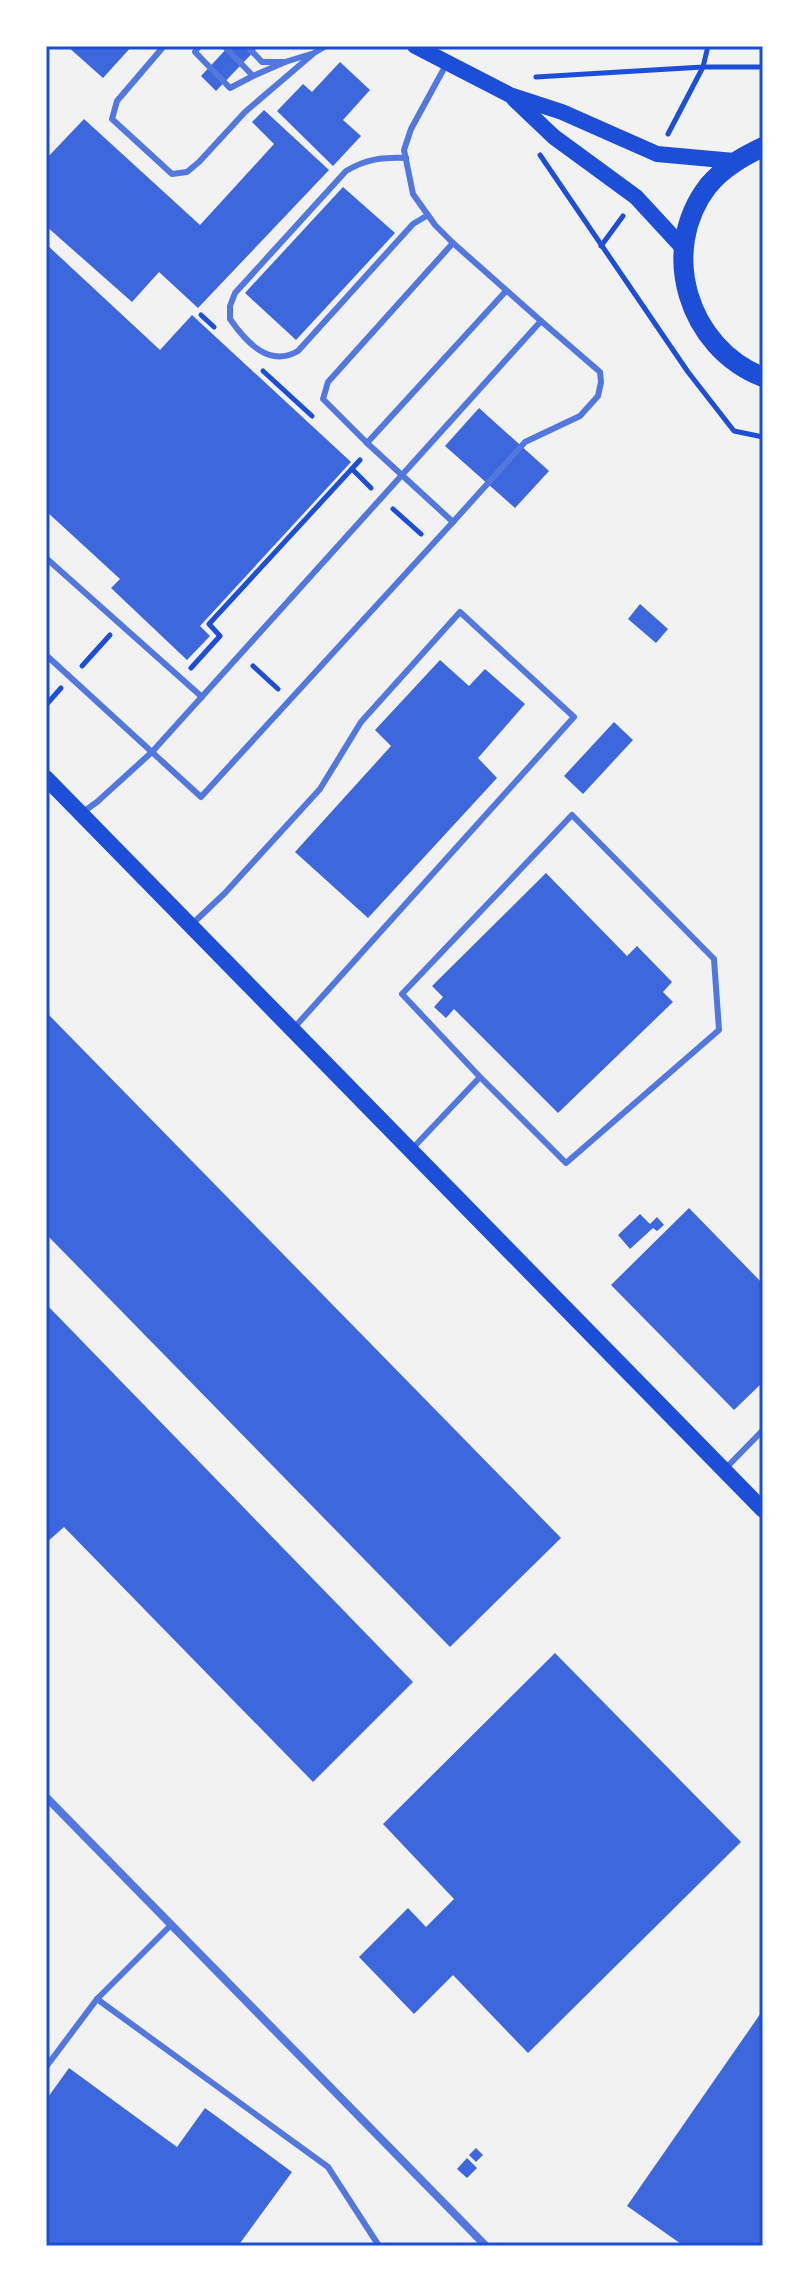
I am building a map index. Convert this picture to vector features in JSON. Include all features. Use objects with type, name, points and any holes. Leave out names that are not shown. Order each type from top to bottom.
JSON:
[{"type":"main road","points":[[415,46],[510,95],[562,112],[657,154],[753,149]]},
{"type":"main road","points":[[510,95],[554,137],[636,197],[684,249]]},
{"type":"main road","points":[[753,149],[708,187],[692,215],[684,249],[683,277],[698,320],[721,351],[760,381]]},
{"type":"main road","points":[[46,778],[763,1510]]},
{"type":"street","points":[[46,1797],[486,2246]]},
{"type":"lane","points":[[164,46],[117,101],[112,119],[172,174],[187,172],[245,112],[326,46]]},
{"type":"lane","points":[[199,46],[195,52],[230,88],[285,62],[314,53]]},
{"type":"lane","points":[[224,46],[253,76]]},
{"type":"lane","points":[[247,46],[262,62],[285,62]]},
{"type":"lane","points":[[46,655],[201,797],[525,442],[580,416],[598,396],[600,372],[453,243],[413,194],[404,150],[411,129],[447,63]]},
{"type":"lane","points":[[406,158],[384,157],[363,161],[346,171],[235,293],[230,306],[230,319],[263,354],[275,358],[289,356],[298,351],[413,224],[428,215]]},
{"type":"lane","points":[[453,243],[328,382],[323,399],[453,522]]},
{"type":"lane","points":[[367,443],[506,291]]},
{"type":"lane","points":[[80,813],[97,802],[152,752],[541,321]]},
{"type":"lane","points":[[46,558],[202,697]]},
{"type":"lane","points":[[191,925],[225,893],[320,789],[361,722],[460,612],[574,717],[293,1029]]},
{"type":"lane","points":[[572,815],[714,959],[719,1030],[566,1163],[480,1077],[402,994],[572,815]]},
{"type":"lane","points":[[411,1150],[480,1077]]},
{"type":"lane","points":[[724,1470],[763,1430]]},
{"type":"lane","points":[[46,2067],[97,1999],[171,1925]]},
{"type":"lane","points":[[97,1999],[328,2167],[379,2246]]},
{"type":"path","points":[[657,154],[703,67],[708,46]]},
{"type":"path","points":[[536,77],[703,67],[763,67]]},
{"type":"path","points":[[536,150],[688,372],[734,431],[763,437]]},
{"type":"path","points":[[201,315],[224,336]]},
{"type":"path","points":[[258,367],[315,419]]},
{"type":"path","points":[[291,701],[209,624],[361,460],[349,450]]},
{"type":"path","points":[[352,469],[434,545]]},
{"type":"path","points":[[46,705],[120,625]]},
{"type":"path","points":[[180,659],[190,668],[220,636]]},
{"type":"building","points":[[67,46],[132,46],[103,78]]},
{"type":"building","points":[[229,46],[259,46],[216,91],[201,76]]},
{"type":"building","points":[[340,62],[370,90],[343,120],[361,136],[333,166],[277,111],[303,84],[312,92]]},
{"type":"building","points":[[264,110],[329,170],[198,308],[159,272],[132,302],[46,226],[46,159],[84,119],[200,225],[274,144],[252,122]]},
{"type":"building","points":[[343,187],[395,233],[296,340],[245,293]]},
{"type":"building","points":[[46,244],[160,350],[192,315],[351,462],[200,626],[210,636],[187,660],[111,588],[120,579],[46,511]]},
{"type":"building","points":[[479,408],[549,471],[515,508],[445,446]]},
{"type":"building","points":[[640,604],[668,629],[656,643],[628,619]]},
{"type":"building","points":[[440,660],[469,686],[485,669],[525,704],[478,758],[497,778],[368,918],[295,852],[391,746],[375,730]]},
{"type":"building","points":[[614,722],[633,740],[583,794],[564,776]]},
{"type":"building","points":[[546,873],[627,956],[637,946],[672,982],[663,992],[673,1002],[558,1113],[454,1009],[446,1018],[434,1007],[443,997],[432,986]]},
{"type":"building","points":[[46,1012],[561,1538],[450,1647],[46,1234]]},
{"type":"building","points":[[689,1208],[763,1284],[763,1382],[734,1410],[611,1285]]},
{"type":"building","points":[[640,1214],[650,1224],[657,1217],[664,1225],[657,1231],[653,1228],[630,1249],[618,1235]]},
{"type":"building","points":[[46,1304],[413,1682],[313,1782],[64,1527],[46,1543]]},
{"type":"building","points":[[555,1653],[741,1842],[528,2053],[453,1975],[414,2014],[359,1957],[408,1908],[426,1927],[454,1899],[383,1824]]},
{"type":"building","points":[[763,2010],[763,2246],[684,2246],[627,2206]]},
{"type":"building","points":[[69,2068],[177,2147],[205,2108],[292,2172],[238,2246],[46,2246],[46,2100]]},
{"type":"building","points":[[476,2148],[483,2155],[476,2162],[469,2155]]},
{"type":"building","points":[[467,2158],[477,2168],[467,2178],[457,2169]]}]
